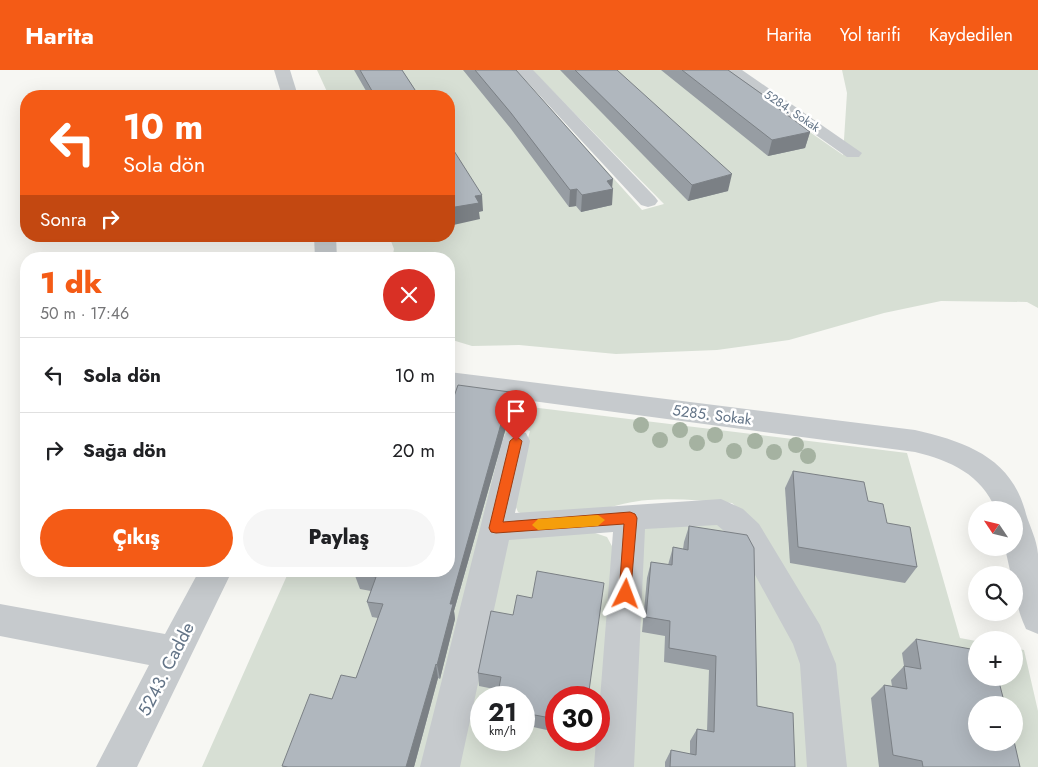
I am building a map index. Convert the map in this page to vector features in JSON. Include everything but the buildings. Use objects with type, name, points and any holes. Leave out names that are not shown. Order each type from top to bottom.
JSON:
[{"type":"street","points":[[282,70],[288,90]]},
{"type":"street","points":[[524,70],[648,201]]},
{"type":"street","name":"5284. Sokak","points":[[732,70],[853,153]]},
{"type":"street","name":"5285. Sokak","points":[[455,383],[915,441],[942,447],[972,461],[998,484],[1006,501]]},
{"type":"street","points":[[440,767],[516,441]]},
{"type":"street","points":[[496,528],[721,512],[732,518],[748,533],[808,637],[818,664],[827,767]]},
{"type":"street","points":[[614,767],[630,518]]},
{"type":"street","points":[[1023,556],[1038,618]]},
{"type":"street","name":"5243. Cadde","points":[[116,767],[213,577]]},
{"type":"street","points":[[0,620],[174,653]]},
{"type":"shaded area","points":[[317,70],[516,70],[642,210],[664,204],[532,70],[720,70],[843,155],[847,93],[842,70],[1038,70],[1038,308],[1027,302],[941,301],[884,313],[789,340],[717,350],[616,354],[519,345],[472,346],[455,341],[455,252],[393,252],[391,242],[455,242],[455,90],[326,90]]},
{"type":"shaded area","points":[[455,398],[907,453],[960,638],[968,640],[968,686],[1023,686],[1024,650],[1038,711],[1038,767],[842,767],[747,516],[732,503],[669,499],[632,502],[583,514],[550,519],[518,512],[511,496],[530,431],[511,424],[424,767],[202,767],[286,577],[455,577]]},
{"type":"shaded area","points":[[643,521],[720,521],[731,527],[804,660],[811,767],[629,767]]},
{"type":"shaded area","points":[[592,532],[607,537],[613,548],[605,686],[545,686],[545,751],[601,751],[600,767],[451,767],[504,537]]},
{"type":"slow traffic","points":[[538,525],[598,520]]},
{"type":"route","points":[[516,441],[496,528],[630,518],[626,594]]}]
